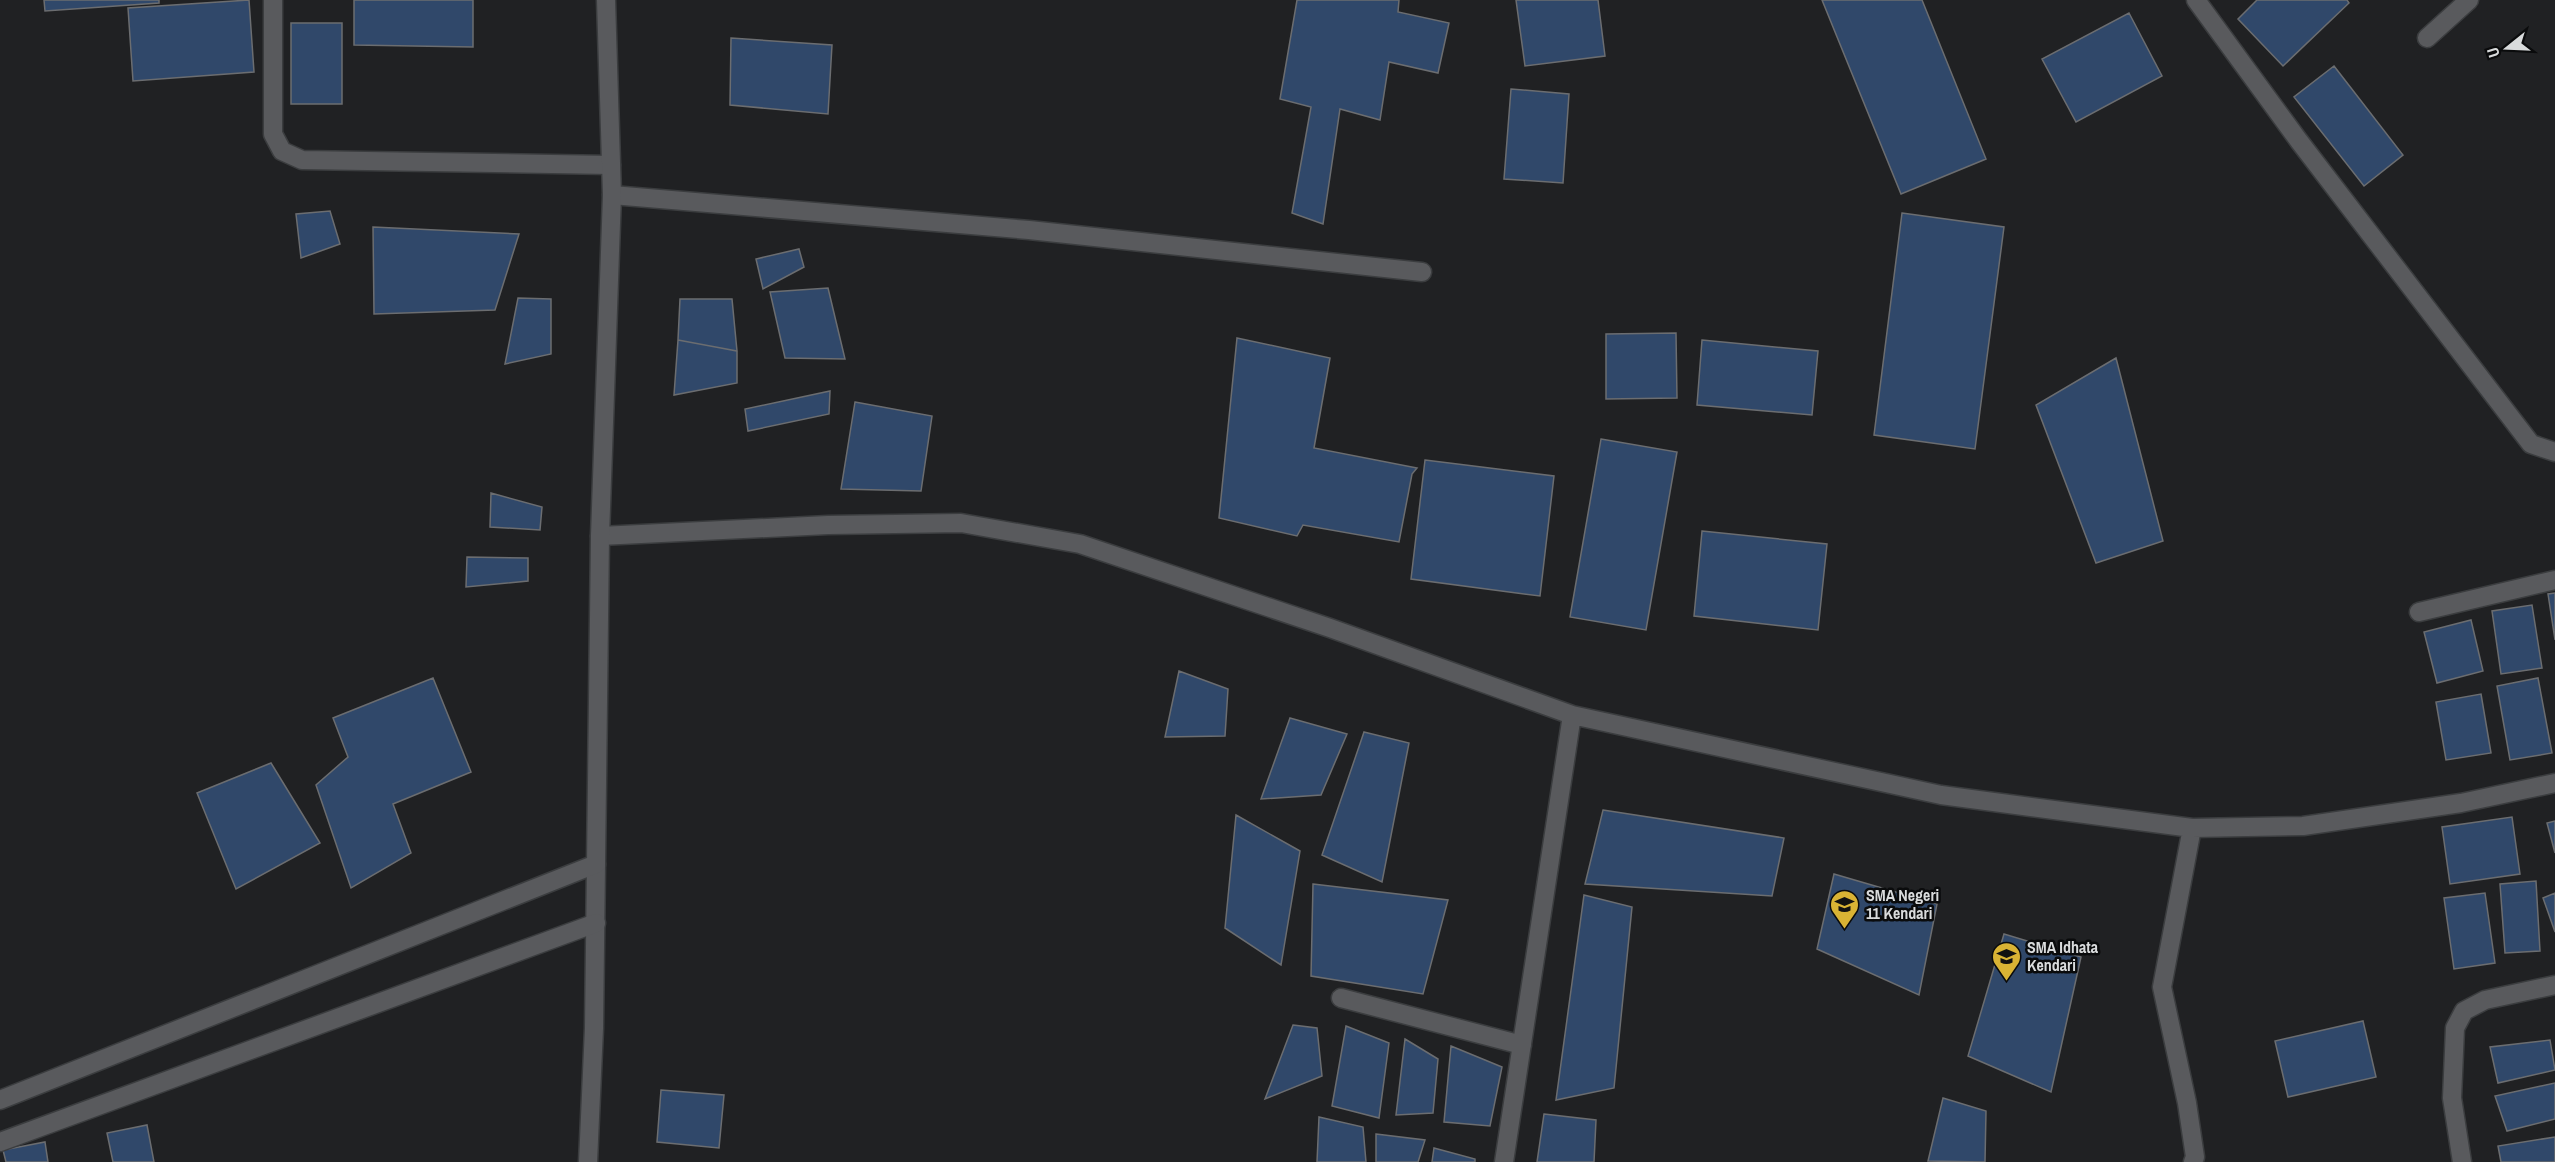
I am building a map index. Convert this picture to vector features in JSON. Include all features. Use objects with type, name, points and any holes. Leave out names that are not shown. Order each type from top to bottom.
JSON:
[{"type":"street","points":[[273,0],[273,134],[282,152],[302,160],[611,165]]},
{"type":"street","points":[[588,1162],[596,923],[600,536],[612,195],[606,0]]},
{"type":"street","points":[[2196,0],[2299,141],[2531,444],[2555,452]]},
{"type":"street","points":[[2427,38],[2469,0]]},
{"type":"street","points":[[612,195],[1029,230],[1422,272]]},
{"type":"street","points":[[600,536],[828,525],[961,523],[1080,544],[1330,628],[1572,715],[1941,795],[2192,828],[2303,826],[2461,803],[2555,783]]},
{"type":"street","points":[[2419,612],[2555,580]]},
{"type":"street","points":[[1504,1162],[1572,715]]},
{"type":"street","points":[[2192,828],[2162,987],[2187,1103],[2195,1157],[2193,1162]]},
{"type":"street","points":[[0,1100],[596,864]]},
{"type":"street","points":[[0,1142],[596,923]]},
{"type":"street","points":[[2462,1162],[2452,1098],[2455,1028],[2464,1011],[2485,1000],[2555,986]]},
{"type":"street","points":[[1341,998],[1522,1045]]},
{"type":"building","points":[[44,0],[159,0],[159,3],[45,11]]},
{"type":"building","points":[[249,0],[254,72],[133,81],[128,8]]},
{"type":"building","points":[[354,0],[473,0],[473,47],[354,45]]},
{"type":"building","points":[[1297,0],[1399,0],[1398,12],[1449,23],[1438,73],[1389,62],[1380,120],[1340,109],[1323,224],[1292,213],[1311,107],[1280,99]]},
{"type":"building","points":[[1516,0],[1598,0],[1605,56],[1525,66]]},
{"type":"building","points":[[1822,0],[1922,0],[1986,159],[1901,194]]},
{"type":"building","points":[[2257,0],[2347,0],[2349,3],[2283,66],[2238,19]]},
{"type":"building","points":[[2129,13],[2162,76],[2076,122],[2042,59]]},
{"type":"building","points":[[291,23],[342,23],[342,104],[291,104]]},
{"type":"building","points":[[731,38],[832,45],[828,114],[730,105]]},
{"type":"building","points":[[2334,66],[2403,155],[2364,186],[2294,97]]},
{"type":"building","points":[[1511,89],[1569,94],[1563,183],[1504,179]]},
{"type":"building","points":[[330,211],[340,244],[301,258],[296,214]]},
{"type":"building","points":[[1902,213],[2004,227],[1975,449],[1874,435]]},
{"type":"building","points":[[373,227],[519,234],[495,310],[374,314]]},
{"type":"building","points":[[799,249],[804,267],[763,289],[756,259]]},
{"type":"building","points":[[828,288],[845,359],[785,358],[770,292]]},
{"type":"building","points":[[518,298],[551,299],[551,354],[505,364]]},
{"type":"building","points":[[680,299],[732,299],[737,351],[678,340]]},
{"type":"building","points":[[1676,333],[1677,398],[1606,399],[1606,334]]},
{"type":"building","points":[[1237,338],[1330,358],[1314,448],[1417,468],[1412,474],[1399,542],[1303,525],[1297,536],[1219,518]]},
{"type":"building","points":[[678,340],[737,351],[737,383],[674,395]]},
{"type":"building","points":[[1702,340],[1818,351],[1812,415],[1697,405]]},
{"type":"building","points":[[2116,358],[2163,541],[2096,563],[2036,405]]},
{"type":"building","points":[[830,391],[829,414],[748,431],[745,409]]},
{"type":"building","points":[[855,402],[932,416],[921,491],[841,489]]},
{"type":"building","points":[[1601,439],[1677,452],[1646,630],[1570,617]]},
{"type":"building","points":[[1425,460],[1554,476],[1540,596],[1411,579]]},
{"type":"building","points":[[491,493],[542,507],[540,530],[490,527]]},
{"type":"building","points":[[1702,531],[1827,544],[1818,630],[1694,616]]},
{"type":"building","points":[[467,557],[528,558],[528,581],[466,587]]},
{"type":"building","points":[[2555,593],[2555,640],[2548,594]]},
{"type":"building","points":[[2532,605],[2542,668],[2501,674],[2492,611]]},
{"type":"building","points":[[2471,620],[2483,671],[2437,683],[2424,632]]},
{"type":"building","points":[[1179,671],[1228,689],[1225,736],[1165,737]]},
{"type":"building","points":[[433,678],[471,772],[393,804],[411,853],[351,888],[316,785],[348,757],[333,718]]},
{"type":"building","points":[[2538,678],[2552,753],[2510,760],[2497,686]]},
{"type":"building","points":[[2481,694],[2491,753],[2446,760],[2436,702]]},
{"type":"building","points":[[1290,718],[1347,734],[1321,795],[1261,799]]},
{"type":"building","points":[[1364,732],[1409,743],[1382,882],[1322,855]]},
{"type":"building","points":[[271,763],[320,843],[236,889],[197,793]]},
{"type":"building","points":[[1603,810],[1784,838],[1772,896],[1585,884]]},
{"type":"building","points":[[1236,815],[1300,851],[1281,965],[1225,928]]},
{"type":"building","points":[[2512,817],[2520,874],[2450,884],[2442,827]]},
{"type":"building","points":[[2555,821],[2555,853],[2547,823]]},
{"type":"building","points":[[1834,874],[1937,904],[1919,995],[1817,949]]},
{"type":"building","points":[[2536,881],[2540,951],[2505,953],[2500,884]]},
{"type":"building","points":[[1313,884],[1448,900],[1423,994],[1311,976]]},
{"type":"building","points":[[2485,893],[2495,963],[2454,969],[2444,898]]},
{"type":"building","points":[[2555,893],[2555,932],[2543,898]]},
{"type":"building","points":[[1584,895],[1632,907],[1614,1088],[1556,1100]]},
{"type":"building","points":[[2004,934],[2081,957],[2051,1092],[1968,1056]]},
{"type":"building","points":[[2363,1021],[2376,1077],[2288,1097],[2275,1041]]},
{"type":"building","points":[[1293,1025],[1317,1028],[1322,1076],[1265,1099]]},
{"type":"building","points":[[1346,1026],[1389,1043],[1379,1118],[1332,1106]]},
{"type":"building","points":[[1405,1039],[1438,1059],[1433,1113],[1396,1115]]},
{"type":"building","points":[[2550,1040],[2555,1070],[2498,1083],[2490,1047]]},
{"type":"building","points":[[1451,1046],[1502,1067],[1490,1126],[1444,1122]]},
{"type":"building","points":[[2555,1083],[2555,1119],[2507,1131],[2495,1096]]},
{"type":"building","points":[[661,1090],[724,1095],[719,1148],[657,1142]]},
{"type":"building","points":[[1943,1098],[1986,1111],[1985,1162],[1928,1161]]},
{"type":"building","points":[[1544,1114],[1596,1120],[1594,1162],[1537,1162]]},
{"type":"building","points":[[1319,1117],[1363,1127],[1366,1162],[1317,1162]]},
{"type":"building","points":[[147,1125],[154,1162],[113,1162],[107,1133]]},
{"type":"building","points":[[1376,1134],[1425,1140],[1418,1162],[1376,1162]]},
{"type":"building","points":[[2555,1137],[2555,1162],[2501,1162],[2498,1146]]},
{"type":"building","points":[[45,1142],[48,1162],[6,1162],[3,1150]]},
{"type":"building","points":[[1434,1148],[1475,1159],[1475,1162],[1432,1162]]},
{"type":"place","name":"SMA Negeri 11 Kendari","points":[[1845,930]]},
{"type":"place","name":"SMA Idhata Kendari","points":[[2006,982]]}]
